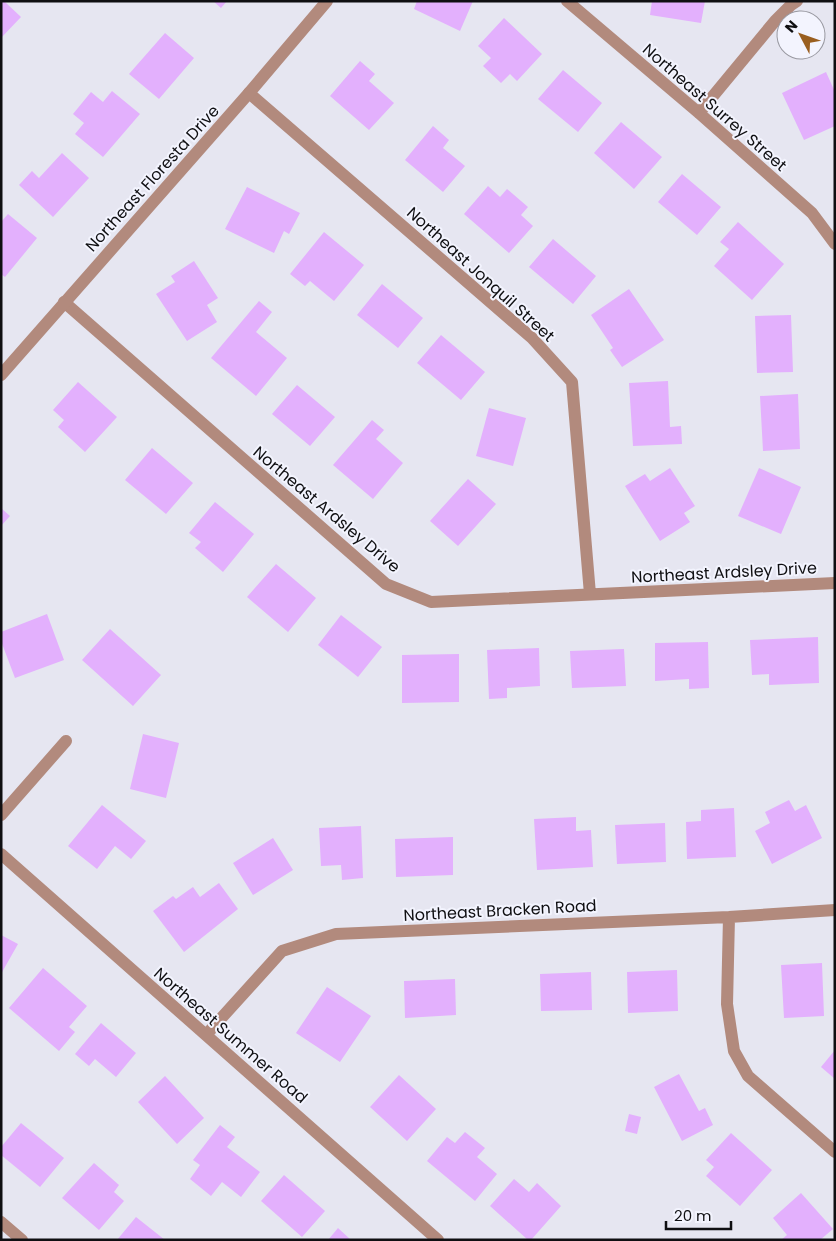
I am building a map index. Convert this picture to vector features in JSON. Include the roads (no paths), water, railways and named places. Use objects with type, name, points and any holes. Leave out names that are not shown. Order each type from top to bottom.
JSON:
[{"type":"street","name":"Northeast Floresta Drive","points":[[1,375],[249,93],[327,1]]},
{"type":"street","name":"Northeast Surrey Street","points":[[567,1],[699,113],[812,213],[835,244]]},
{"type":"street","points":[[699,113],[776,22],[797,1]]},
{"type":"street","name":"Northeast Jonquil Street","points":[[249,93],[532,338],[572,382],[590,594]]},
{"type":"street","name":"Northeast Ardsley Drive","points":[[64,302],[386,584],[431,602],[835,583]]},
{"type":"street","points":[[1,815],[66,741]]},
{"type":"street","name":"Northeast Summer Road","points":[[1,854],[438,1240]]},
{"type":"street","name":"Northeast Bracken Road","points":[[206,1035],[282,951],[336,934],[729,917],[835,910]]},
{"type":"street","points":[[729,917],[727,1004],[734,1051],[748,1076],[835,1152]]},
{"type":"street","points":[[1,1222],[22,1240]]}]
